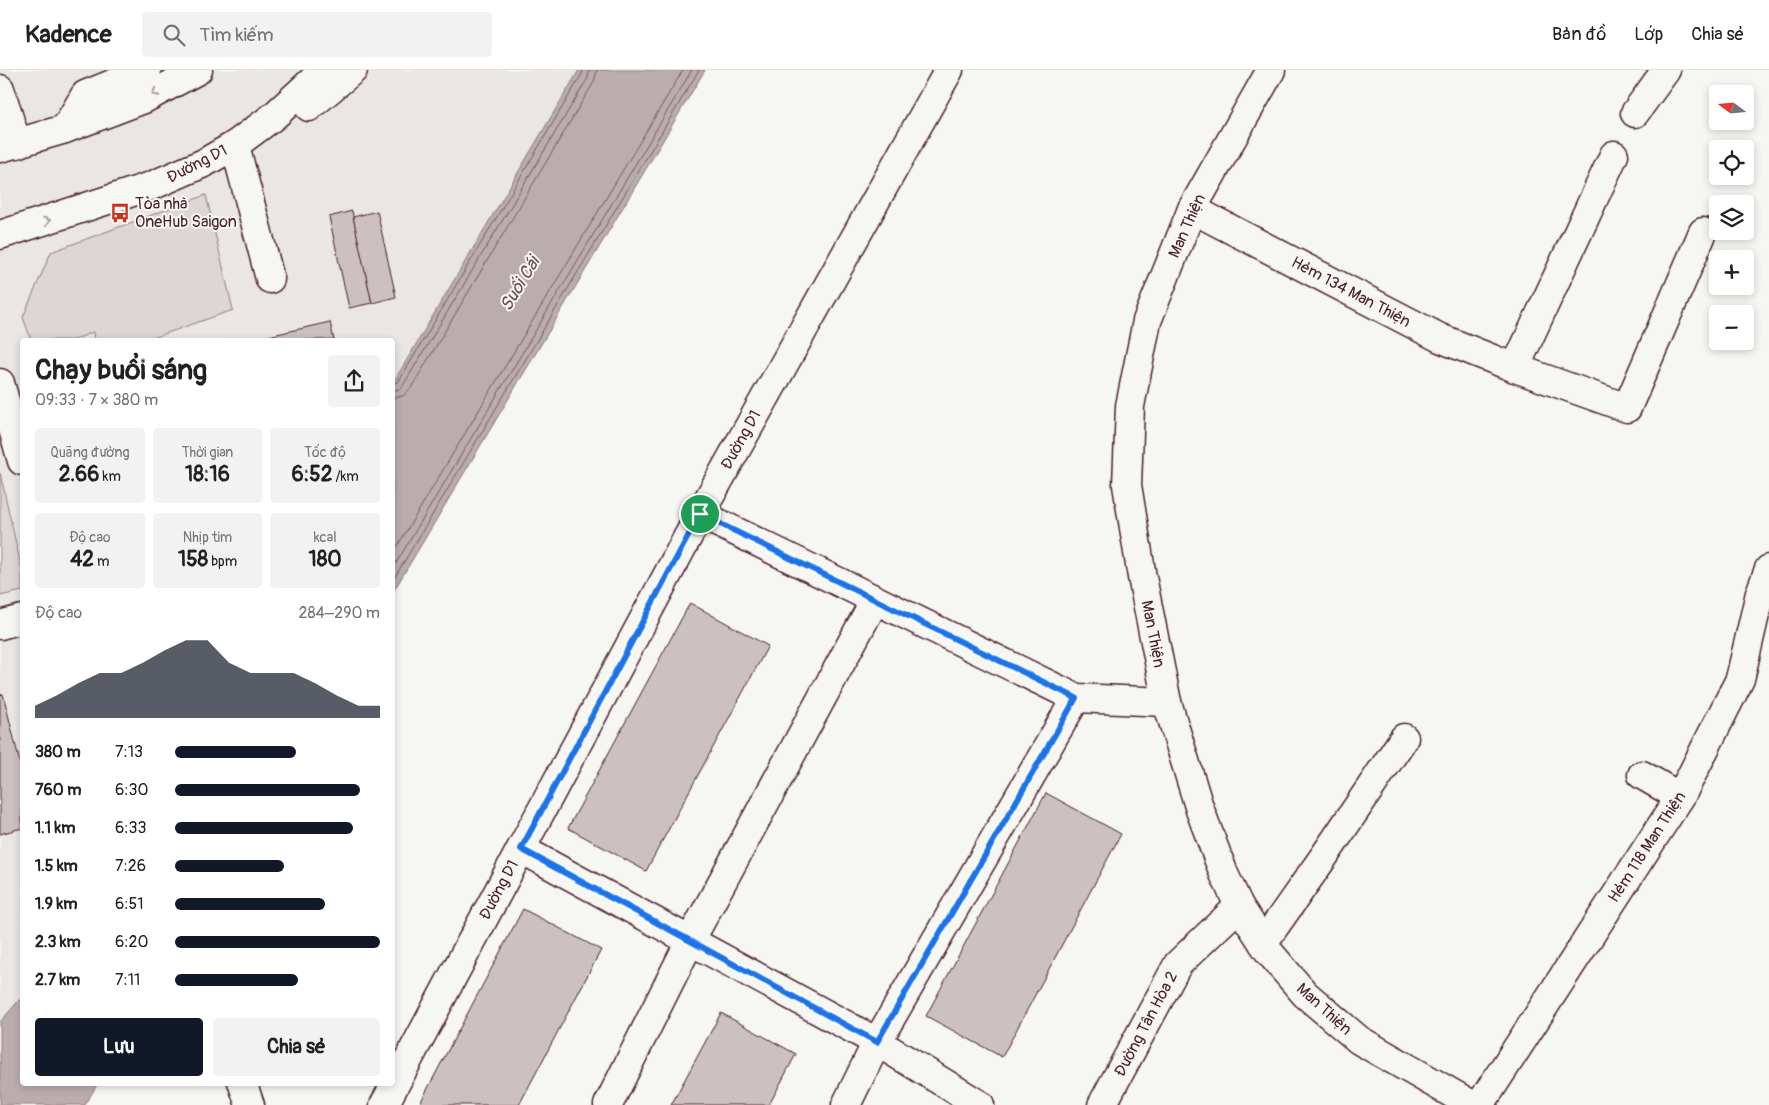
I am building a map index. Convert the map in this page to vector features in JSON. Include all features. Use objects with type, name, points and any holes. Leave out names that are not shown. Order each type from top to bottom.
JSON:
[{"type":"street","points":[[65,129],[85,95],[146,70]]},
{"type":"street","points":[[0,88],[8,146],[65,129],[144,99],[198,70]]},
{"type":"street","name":"Đường D1","points":[[0,235],[151,186],[204,163],[235,145],[274,116],[324,70]]},
{"type":"street","name":"Đường D1","points":[[274,116],[308,107],[352,70]]},
{"type":"street","name":"Đường D1","points":[[395,1084],[700,514],[948,70]]},
{"type":"street","name":"Man Thiện","points":[[1271,70],[1192,209],[1147,321],[1130,406],[1127,484],[1142,577],[1167,702],[1200,810],[1224,874],[1239,906],[1263,943],[1305,994],[1359,1040],[1472,1105]]},
{"type":"street","points":[[1636,113],[1666,70]]},
{"type":"street","points":[[235,145],[270,279]]},
{"type":"street","points":[[1515,368],[1614,155]]},
{"type":"street","name":"Hẻm 134 Man Thiện","points":[[1192,209],[1440,338],[1515,368],[1627,408],[1703,232]]},
{"type":"street","points":[[0,382],[20,455]]},
{"type":"street","points":[[700,514],[1076,698],[1167,702]]},
{"type":"street","name":"Hẻm 118 Man Thiện","points":[[1480,1105],[1680,797],[1740,680],[1760,593],[1769,569]]},
{"type":"street","points":[[608,1105],[690,941],[875,600]]},
{"type":"street","points":[[0,625],[20,620]]},
{"type":"street","points":[[846,1105],[877,1042],[1076,698]]},
{"type":"street","points":[[1263,943],[1404,738]]},
{"type":"street","points":[[1642,775],[1680,797]]},
{"type":"street","points":[[521,849],[877,1042],[980,1105]]},
{"type":"street","name":"Đường Tân Hòa 2","points":[[1102,1105],[1178,964],[1239,906]]},
{"type":"street","points":[[243,1086],[250,1105]]},
{"type":"street","name":"Đường D1","points":[[384,1105],[394,1086]]},
{"type":"shaded area","points":[[0,70],[579,70],[395,380],[395,338],[20,338],[20,999],[0,1022]]},
{"type":"shaded area","points":[[206,195],[233,310],[153,338],[94,338],[93,332],[79,338],[30,338],[23,317],[51,252]]},
{"type":"shaded area","points":[[0,473],[20,561],[20,591],[0,596]]},
{"type":"water","name":"Suối Cái","points":[[579,70],[705,70],[395,589],[395,380]]},
{"type":"water","points":[[20,999],[20,1086],[96,1086],[85,1105],[0,1105],[0,1022]]},
{"type":"building","points":[[352,211],[372,303],[349,308],[329,217]]},
{"type":"building","points":[[377,211],[396,297],[372,303],[353,217]]},
{"type":"building","points":[[330,322],[334,338],[260,338]]},
{"type":"building","points":[[690,603],[768,646],[646,871],[568,828]]},
{"type":"building","points":[[3,694],[20,763],[20,829],[0,834],[0,695]]},
{"type":"building","points":[[1046,793],[1121,834],[1002,1057],[926,1016]]},
{"type":"building","points":[[523,909],[601,950],[519,1105],[419,1105]]},
{"type":"building","points":[[721,1013],[796,1054],[769,1105],[671,1105]]},
{"type":"place","name":"Tòa nhà OneHub Saigon","points":[[120,213]]},
{"type":"route","points":[[700,514],[1076,698],[877,1042],[521,849],[700,514]]}]
